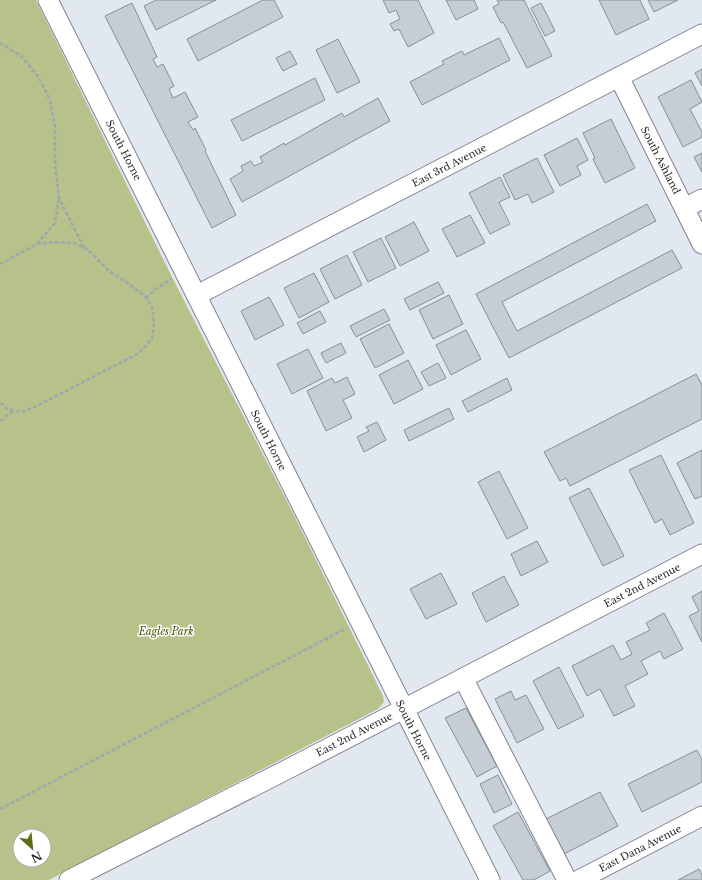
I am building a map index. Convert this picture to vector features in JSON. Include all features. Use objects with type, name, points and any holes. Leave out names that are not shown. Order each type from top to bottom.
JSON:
[{"type":"street","name":"South Horne","points":[[48,0],[490,880]]},
{"type":"street","name":"East 3rd Avenue","points":[[197,296],[702,34]]},
{"type":"street","name":"South Ashland","points":[[619,78],[702,244]]},
{"type":"street","points":[[685,208],[702,199]]},
{"type":"street","name":"East 2nd Avenue","points":[[69,880],[404,709],[702,554]]},
{"type":"street","points":[[463,678],[567,880]]},
{"type":"street","name":"East Dana Avenue","points":[[579,880],[702,816]]},
{"type":"path","points":[[0,43],[20,56],[38,76],[50,100],[55,126],[55,164],[59,198],[55,223],[36,244],[0,264]]},
{"type":"path","points":[[59,198],[84,248]]},
{"type":"path","points":[[0,402],[7,409],[22,412],[39,405],[139,353],[152,339],[154,323],[152,307],[146,298],[109,271],[88,250],[74,243],[54,242],[36,244]]},
{"type":"path","points":[[146,298],[156,288],[185,272]]},
{"type":"path","points":[[0,422],[14,410]]},
{"type":"path","points":[[0,809],[360,621]]},
{"type":"green space","name":"Eagles Park","points":[[0,0],[36,0],[170,273],[294,515],[383,696],[384,702],[378,709],[49,880],[0,880]]},
{"type":"building","points":[[156,0],[216,0],[156,30],[144,6]]},
{"type":"building","points":[[263,0],[274,0],[283,17],[198,61],[187,39]]},
{"type":"building","points":[[383,0],[418,0],[434,33],[408,47],[399,29],[394,31],[390,24],[400,19],[396,10],[389,13]]},
{"type":"building","points":[[446,0],[474,0],[478,9],[456,20]]},
{"type":"building","points":[[497,0],[524,0],[552,56],[527,68],[503,22],[501,23],[493,7],[499,4]]},
{"type":"building","points":[[599,0],[640,0],[649,19],[616,35]]},
{"type":"building","points":[[648,0],[678,0],[654,12]]},
{"type":"building","points":[[132,3],[157,57],[153,59],[157,67],[163,64],[174,86],[169,89],[173,98],[185,92],[198,117],[188,122],[193,130],[195,128],[236,215],[212,228],[105,16]]},
{"type":"building","points":[[541,3],[555,31],[545,36],[531,8]]},
{"type":"building","points":[[499,38],[510,60],[422,105],[410,82],[444,64],[442,61],[462,51],[464,55]]},
{"type":"building","points":[[338,39],[360,82],[337,93],[316,50]]},
{"type":"building","points":[[290,51],[297,64],[283,71],[276,58]]},
{"type":"building","points":[[702,69],[702,86],[695,73]]},
{"type":"building","points":[[315,78],[325,100],[242,141],[231,120]]},
{"type":"building","points":[[691,80],[702,102],[690,109],[702,132],[702,137],[683,147],[658,97]]},
{"type":"building","points":[[378,98],[390,121],[242,202],[230,179],[243,171],[241,166],[251,161],[254,166],[263,162],[260,157],[284,143],[285,145],[342,113],[344,117]]},
{"type":"building","points":[[611,119],[635,168],[605,183],[593,159],[595,158],[583,133]]},
{"type":"building","points":[[577,138],[588,160],[577,166],[581,175],[560,186],[544,155]]},
{"type":"building","points":[[702,153],[702,172],[694,157]]},
{"type":"building","points":[[537,158],[554,192],[532,203],[528,194],[515,200],[503,175]]},
{"type":"building","points":[[500,177],[510,197],[499,202],[510,224],[490,234],[469,193]]},
{"type":"building","points":[[647,204],[656,221],[502,302],[517,331],[672,250],[682,268],[509,358],[476,294]]},
{"type":"building","points":[[470,215],[485,243],[457,257],[442,229]]},
{"type":"building","points":[[414,222],[429,251],[400,266],[385,237]]},
{"type":"building","points":[[381,238],[396,268],[368,282],[353,252]]},
{"type":"building","points":[[347,255],[362,285],[335,299],[320,269]]},
{"type":"building","points":[[314,273],[329,302],[299,318],[284,288]]},
{"type":"building","points":[[438,282],[444,293],[410,310],[404,299]]},
{"type":"building","points":[[449,295],[463,324],[433,339],[419,310]]},
{"type":"building","points":[[269,297],[284,325],[255,340],[241,311]]},
{"type":"building","points":[[384,309],[390,320],[356,337],[350,326]]},
{"type":"building","points":[[320,311],[326,322],[303,334],[297,323]]},
{"type":"building","points":[[389,324],[404,353],[375,368],[360,339]]},
{"type":"building","points":[[466,330],[481,359],[451,375],[436,345]]},
{"type":"building","points":[[341,343],[346,353],[326,363],[321,353]]},
{"type":"building","points":[[308,349],[323,378],[292,394],[277,364]]},
{"type":"building","points":[[408,360],[423,389],[394,404],[379,375]]},
{"type":"building","points":[[438,363],[446,378],[429,386],[421,372]]},
{"type":"building","points":[[696,374],[702,385],[702,419],[570,486],[566,478],[560,481],[544,452]]},
{"type":"building","points":[[347,377],[355,394],[343,400],[352,418],[326,431],[307,391],[332,378],[335,383]]},
{"type":"building","points":[[507,378],[512,390],[468,412],[462,401]]},
{"type":"building","points":[[449,408],[454,419],[409,441],[404,430]]},
{"type":"building","points":[[377,422],[386,440],[364,452],[357,437],[369,431],[366,427]]},
{"type":"building","points":[[702,450],[702,496],[695,499],[677,463]]},
{"type":"building","points":[[661,455],[694,523],[670,535],[662,519],[655,523],[629,470]]},
{"type":"building","points":[[499,471],[528,528],[507,539],[478,482]]},
{"type":"building","points":[[589,488],[624,556],[603,566],[569,498]]},
{"type":"building","points":[[537,541],[548,562],[521,576],[511,554]]},
{"type":"building","points":[[441,573],[457,604],[426,619],[410,589]]},
{"type":"building","points":[[504,576],[519,605],[486,622],[472,593]]},
{"type":"building","points":[[702,591],[702,642],[689,616],[699,611],[692,597]]},
{"type":"building","points":[[664,613],[683,649],[664,659],[660,651],[641,661],[648,674],[625,686],[635,706],[614,716],[600,689],[587,696],[572,666],[613,645],[621,660],[632,654],[626,642],[650,630],[646,623]]},
{"type":"building","points":[[559,667],[584,716],[558,729],[533,681]]},
{"type":"building","points":[[511,691],[515,700],[526,695],[544,729],[517,743],[495,699]]},
{"type":"building","points":[[466,708],[497,766],[477,777],[445,718]]},
{"type":"building","points":[[697,750],[702,760],[702,782],[642,812],[628,784]]},
{"type":"building","points":[[498,775],[512,804],[494,813],[480,784]]},
{"type":"building","points":[[600,792],[618,826],[564,854],[546,819]]},
{"type":"building","points":[[518,812],[550,871],[534,880],[523,880],[493,826]]},
{"type":"building","points":[[699,869],[702,875],[702,880],[678,880]]}]
